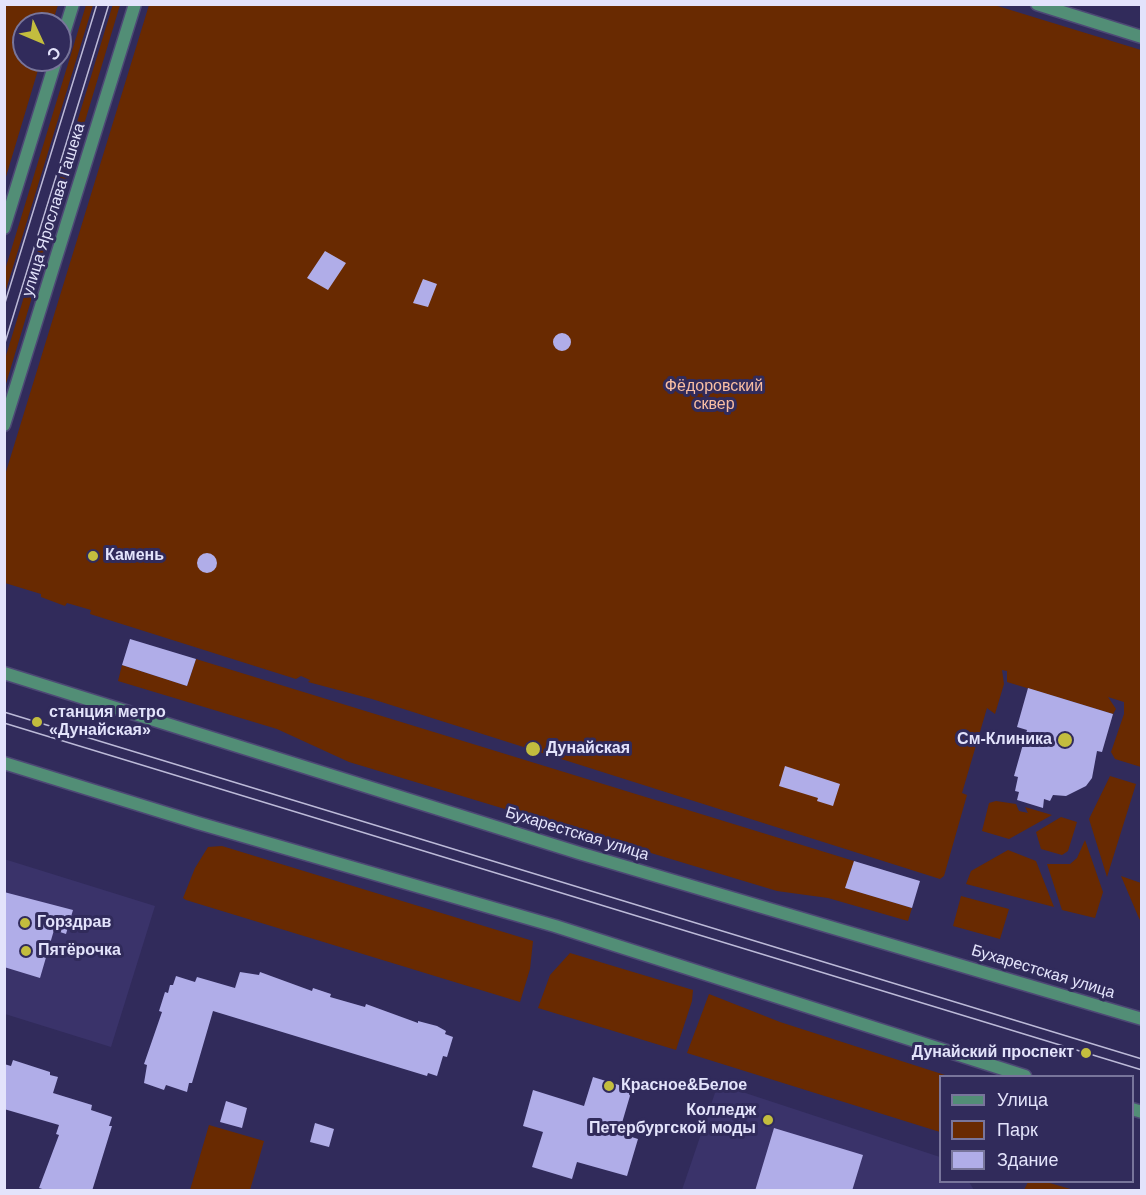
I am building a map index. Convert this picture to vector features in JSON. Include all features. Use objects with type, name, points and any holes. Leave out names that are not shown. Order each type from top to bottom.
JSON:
[{"type":"street","name":"улица Ярослава Гашека","points":[[4,425],[135,4]]},
{"type":"street","points":[[1037,4],[1142,37]]},
{"type":"street","points":[[4,228],[52,72]]},
{"type":"street","name":"Бухарестская улица","points":[[4,673],[568,849],[1142,1019]]},
{"type":"street","points":[[4,763],[198,823],[566,930],[1019,1075]]},
{"type":"shaded area","points":[[4,859],[155,906],[111,1047],[5,1014]]},
{"type":"shaded area","name":"Колледж Петербургской моды","points":[[718,1084],[939,1157],[939,1183],[970,1183],[974,1190],[682,1190]]},
{"type":"green space","points":[[5,4],[58,5],[56,12],[12,12],[12,72],[37,72],[5,180]]},
{"type":"green space","points":[[113,4],[120,5],[5,387],[5,359]]},
{"type":"green space","name":"Фёдоровский сквер","points":[[991,4],[1141,50],[1141,767],[1115,759],[1111,752],[1124,714],[1124,702],[1108,697],[1116,709],[1113,714],[1007,682],[1007,671],[1002,670],[1004,684],[995,714],[987,708],[962,793],[967,795],[944,876],[940,879],[372,699],[308,682],[310,680],[301,676],[296,679],[90,614],[91,610],[67,603],[65,606],[41,597],[41,594],[5,583],[5,475],[149,5]]},
{"type":"green space","points":[[86,5],[93,5],[5,293],[5,270],[66,72],[72,72],[72,51]]},
{"type":"green space","points":[[196,659],[854,861],[846,888],[912,908],[908,921],[828,898],[777,891],[349,762],[277,729],[118,681],[122,665],[187,686]]},
{"type":"green space","points":[[1110,776],[1136,784],[1107,877],[1089,819]]},
{"type":"green space","points":[[996,801],[1016,804],[1019,811],[1028,813],[1025,807],[1052,815],[1009,839],[982,831],[989,803]]},
{"type":"green space","points":[[1061,817],[1077,822],[1068,851],[1062,855],[1041,849],[1036,832]]},
{"type":"green space","points":[[1085,840],[1103,892],[1095,918],[1062,910],[1047,864],[1070,864],[1077,858]]},
{"type":"green space","points":[[222,846],[533,941],[530,969],[520,1002],[183,898],[195,868],[208,847]]},
{"type":"green space","points":[[1008,850],[1036,861],[1054,907],[966,884],[971,871]]},
{"type":"green space","points":[[1121,876],[1141,883],[1141,922],[1138,916]]},
{"type":"green space","points":[[961,896],[1009,909],[1000,939],[953,926]]},
{"type":"green space","points":[[570,953],[693,990],[692,1001],[676,1050],[538,1008],[550,975]]},
{"type":"green space","points":[[709,994],[780,1022],[945,1075],[939,1075],[939,1132],[687,1053]]},
{"type":"green space","points":[[209,1125],[264,1141],[250,1190],[190,1190]]},
{"type":"green space","points":[[1028,1183],[1050,1183],[1074,1190],[1024,1190]]},
{"type":"building","points":[[325,251],[346,263],[328,290],[307,278]]},
{"type":"building","points":[[423,279],[437,284],[428,307],[413,303]]},
{"type":"building","points":[[562,333],[568,336],[571,342],[568,348],[562,351],[556,348],[553,342],[556,336]]},
{"type":"building","points":[[203,553],[211,553],[217,559],[217,567],[211,573],[203,573],[197,567],[197,559]]},
{"type":"building","points":[[130,639],[196,659],[187,686],[122,665]]},
{"type":"building","name":"См-Клиника","points":[[1028,688],[1113,714],[1102,752],[1097,751],[1092,778],[1086,786],[1066,796],[1053,795],[1050,801],[1044,799],[1043,808],[1017,800],[1019,792],[1015,791],[1018,777],[1014,776],[1027,730],[1017,727]]},
{"type":"building","points":[[785,766],[840,784],[833,806],[817,801],[818,798],[779,786]]},
{"type":"building","points":[[854,861],[920,881],[912,908],[845,888]]},
{"type":"building","name":"Пятёрочка","points":[[4,892],[73,910],[66,934],[54,930],[40,978],[4,967]]},
{"type":"building","points":[[240,972],[259,975],[260,972],[312,991],[313,988],[331,994],[330,997],[365,1007],[366,1004],[418,1023],[418,1021],[437,1026],[446,1031],[445,1034],[453,1037],[447,1057],[443,1056],[437,1076],[428,1073],[427,1076],[213,1011],[192,1083],[189,1083],[187,1092],[166,1085],[164,1090],[144,1083],[147,1065],[144,1064],[162,1012],[159,1011],[165,992],[168,993],[176,976],[195,982],[197,977],[235,988]]},
{"type":"building","points":[[13,1060],[50,1072],[50,1075],[58,1077],[53,1093],[92,1105],[91,1110],[112,1117],[109,1126],[112,1126],[92,1191],[49,1191],[39,1188],[59,1135],[56,1134],[59,1125],[4,1109],[4,1064],[11,1066]]},
{"type":"building","points":[[593,1077],[632,1089],[619,1133],[638,1139],[627,1176],[577,1162],[572,1179],[532,1167],[543,1132],[523,1126],[533,1090],[584,1106]]},
{"type":"building","points":[[226,1101],[247,1108],[242,1128],[220,1122]]},
{"type":"building","points":[[315,1123],[334,1129],[329,1147],[310,1142]]},
{"type":"building","points":[[774,1128],[863,1155],[852,1191],[755,1191]]},
{"type":"tram line","points":[[4,306],[97,4]]},
{"type":"tram line","points":[[4,346],[109,4]]},
{"type":"tram line","points":[[4,712],[1142,1059]]},
{"type":"tram line","points":[[4,723],[1142,1070]]},
{"type":"place","name":"Камень","points":[[93,556]]},
{"type":"place","name":"станция метро «Дунайская»","points":[[37,722]]},
{"type":"place","name":"См-Клиника","points":[[1065,740]]},
{"type":"place","name":"Дунайская","points":[[533,749]]},
{"type":"place","name":"Горздрав","points":[[25,923]]},
{"type":"place","name":"Пятёрочка","points":[[26,951]]},
{"type":"place","name":"Дунайский проспект","points":[[1086,1053]]},
{"type":"place","name":"Красное&Белое","points":[[609,1086]]},
{"type":"place","name":"Колледж Петербургской моды","points":[[768,1120]]}]
